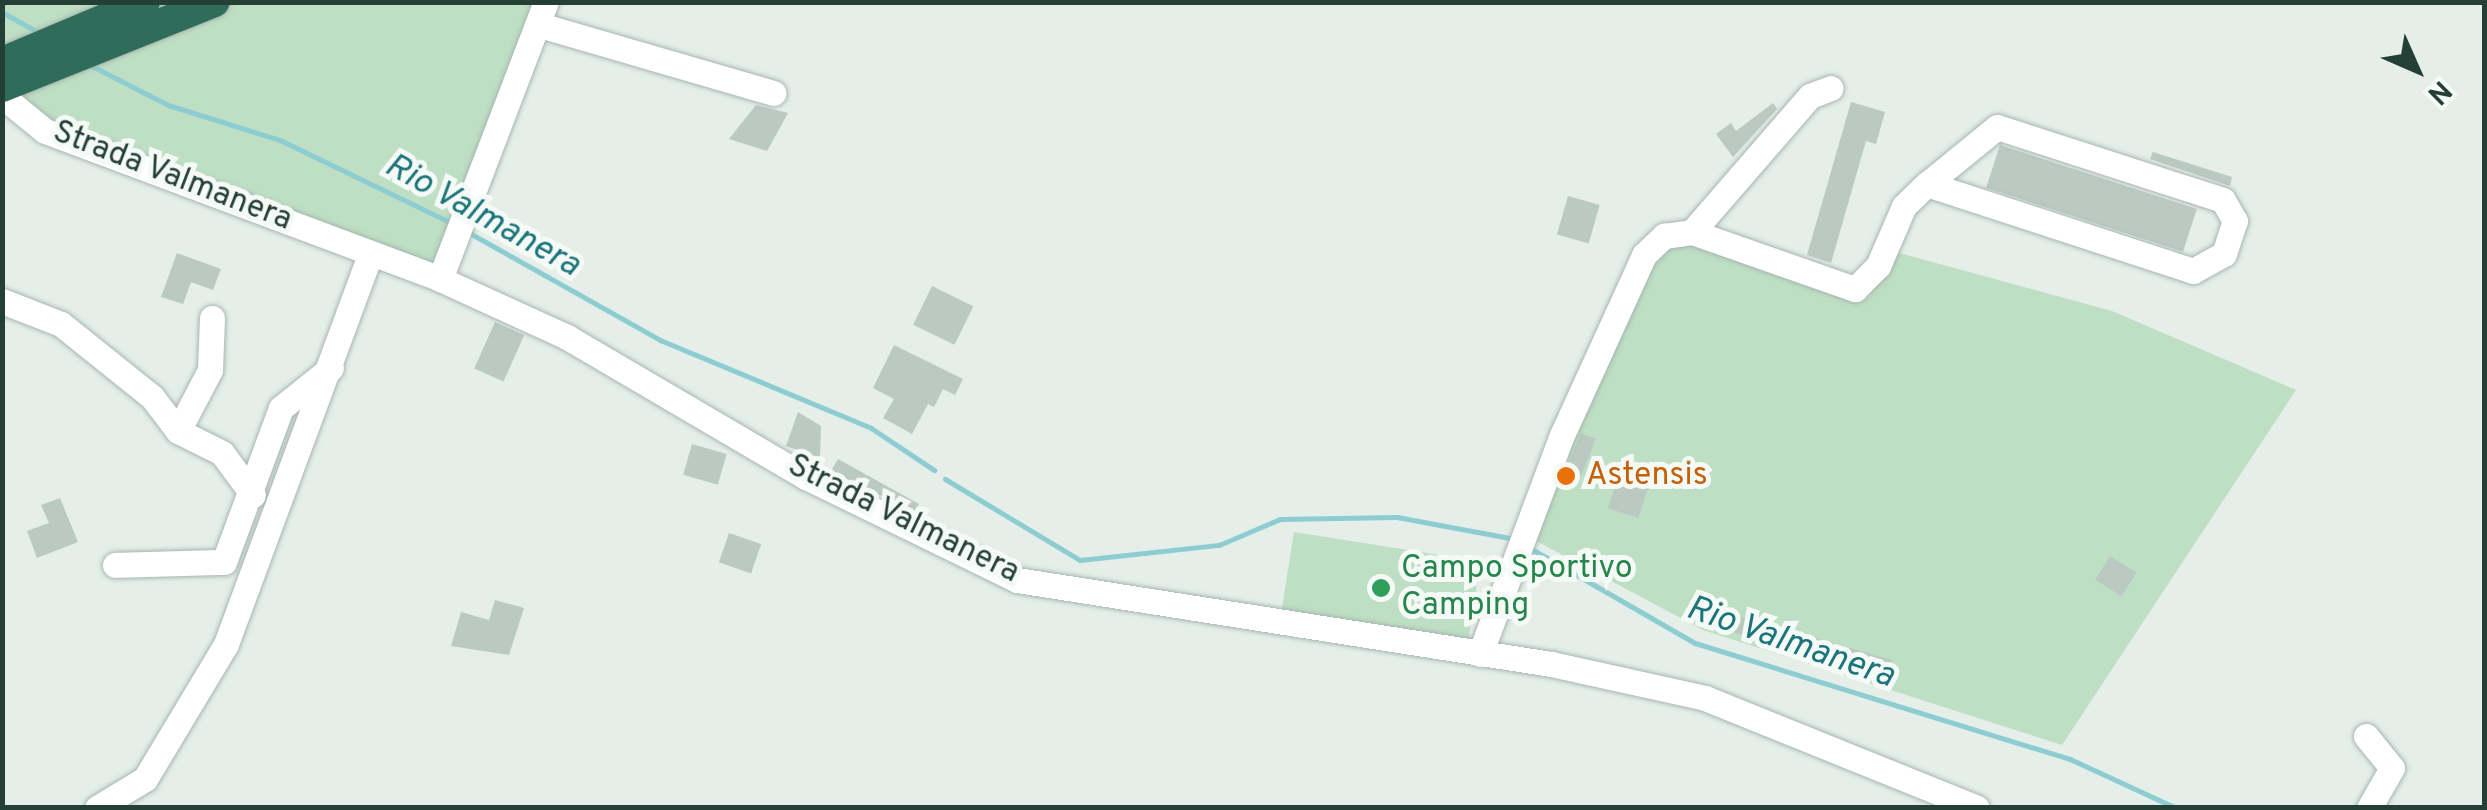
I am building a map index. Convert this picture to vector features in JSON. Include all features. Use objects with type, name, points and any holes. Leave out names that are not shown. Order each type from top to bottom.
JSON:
[{"type":"highway","points":[[2,62],[145,2]]},
{"type":"highway","points":[[2,87],[215,2]]},
{"type":"street","points":[[440,279],[544,14],[773,93]]},
{"type":"street","points":[[1692,232],[1810,96],[1832,88]]},
{"type":"street","name":"Strada Valmanera","points":[[2,96],[45,131],[440,279],[567,337],[806,476],[1018,580],[1480,654],[1704,698],[1978,808]]},
{"type":"street","points":[[1480,654],[1521,544],[1644,254],[1664,236],[1692,232],[1856,289],[1878,266],[1904,206],[1928,184],[1997,127],[2223,200],[2235,221],[2224,254],[2193,271],[1928,184]]},
{"type":"street","points":[[96,808],[145,779],[226,644],[370,254]]},
{"type":"street","points":[[2,302],[60,324],[152,397],[178,431],[222,453],[253,496]]},
{"type":"street","points":[[178,431],[210,370],[212,318]]},
{"type":"street","points":[[116,565],[224,562],[253,496],[281,408],[331,368]]},
{"type":"street","points":[[2366,736],[2392,768],[2369,808]]},
{"type":"green space","points":[[2,3],[546,3],[440,279],[45,131],[3,96]]},
{"type":"green space","points":[[1682,233],[1869,297],[1892,251],[2112,311],[2296,390],[2062,745],[1703,630],[1527,536],[1648,259]]},
{"type":"green space","name":"Campo Sportivo Camping","points":[[1294,532],[1481,562],[1468,644],[1281,614]]},
{"type":"building","points":[[1851,102],[1885,112],[1876,144],[1866,141],[1831,263],[1807,255]]},
{"type":"building","points":[[1773,103],[1777,109],[1733,157],[1716,134],[1731,123],[1736,131]]},
{"type":"building","points":[[756,105],[788,113],[767,151],[729,139]]},
{"type":"building","points":[[2000,145],[2197,209],[2183,252],[1986,188]]},
{"type":"building","points":[[2153,152],[2232,177],[2230,186],[2150,159]]},
{"type":"building","points":[[1568,196],[1600,205],[1589,244],[1557,234]]},
{"type":"building","points":[[177,253],[221,269],[213,290],[191,282],[183,304],[161,297]]},
{"type":"building","points":[[932,286],[973,306],[954,345],[913,325]]},
{"type":"building","points":[[495,322],[524,335],[503,382],[474,369]]},
{"type":"building","points":[[894,345],[963,379],[955,395],[943,389],[934,407],[928,404],[912,434],[883,418],[894,399],[873,388]]},
{"type":"building","points":[[798,412],[821,426],[820,458],[786,446]]},
{"type":"building","points":[[1581,433],[1596,439],[1581,476],[1566,470]]},
{"type":"building","points":[[692,444],[727,454],[718,485],[683,475]]},
{"type":"building","points":[[838,459],[919,504],[914,512],[831,471]]},
{"type":"building","points":[[1619,474],[1649,484],[1638,518],[1608,508]]},
{"type":"building","points":[[60,498],[78,542],[37,558],[27,531],[49,523],[41,505]]},
{"type":"building","points":[[729,533],[761,544],[751,573],[719,562]]},
{"type":"building","points":[[2110,556],[2136,572],[2121,596],[2095,580]]},
{"type":"building","points":[[495,600],[524,608],[509,655],[451,646],[461,612],[489,620]]},
{"type":"building","points":[[1728,613],[1892,660],[1888,676],[1723,629]]},
{"type":"waterway","name":"Rio Valmanera","points":[[2,12],[41,34]]},
{"type":"waterway","name":"Rio Valmanera","points":[[88,64],[168,105],[280,140],[452,223]]},
{"type":"waterway","points":[[466,231],[660,340],[871,428],[934,470]]},
{"type":"waterway","name":"Rio Valmanera","points":[[945,479],[1080,560],[1219,545],[1280,519],[1397,517],[1515,539]]},
{"type":"waterway","name":"Rio Valmanera","points":[[1528,547],[1695,643],[2070,759],[2176,808]]},
{"type":"place","name":"Astensis","points":[[1566,476]]},
{"type":"place","name":"Campo Sportivo Camping","points":[[1381,588]]}]
